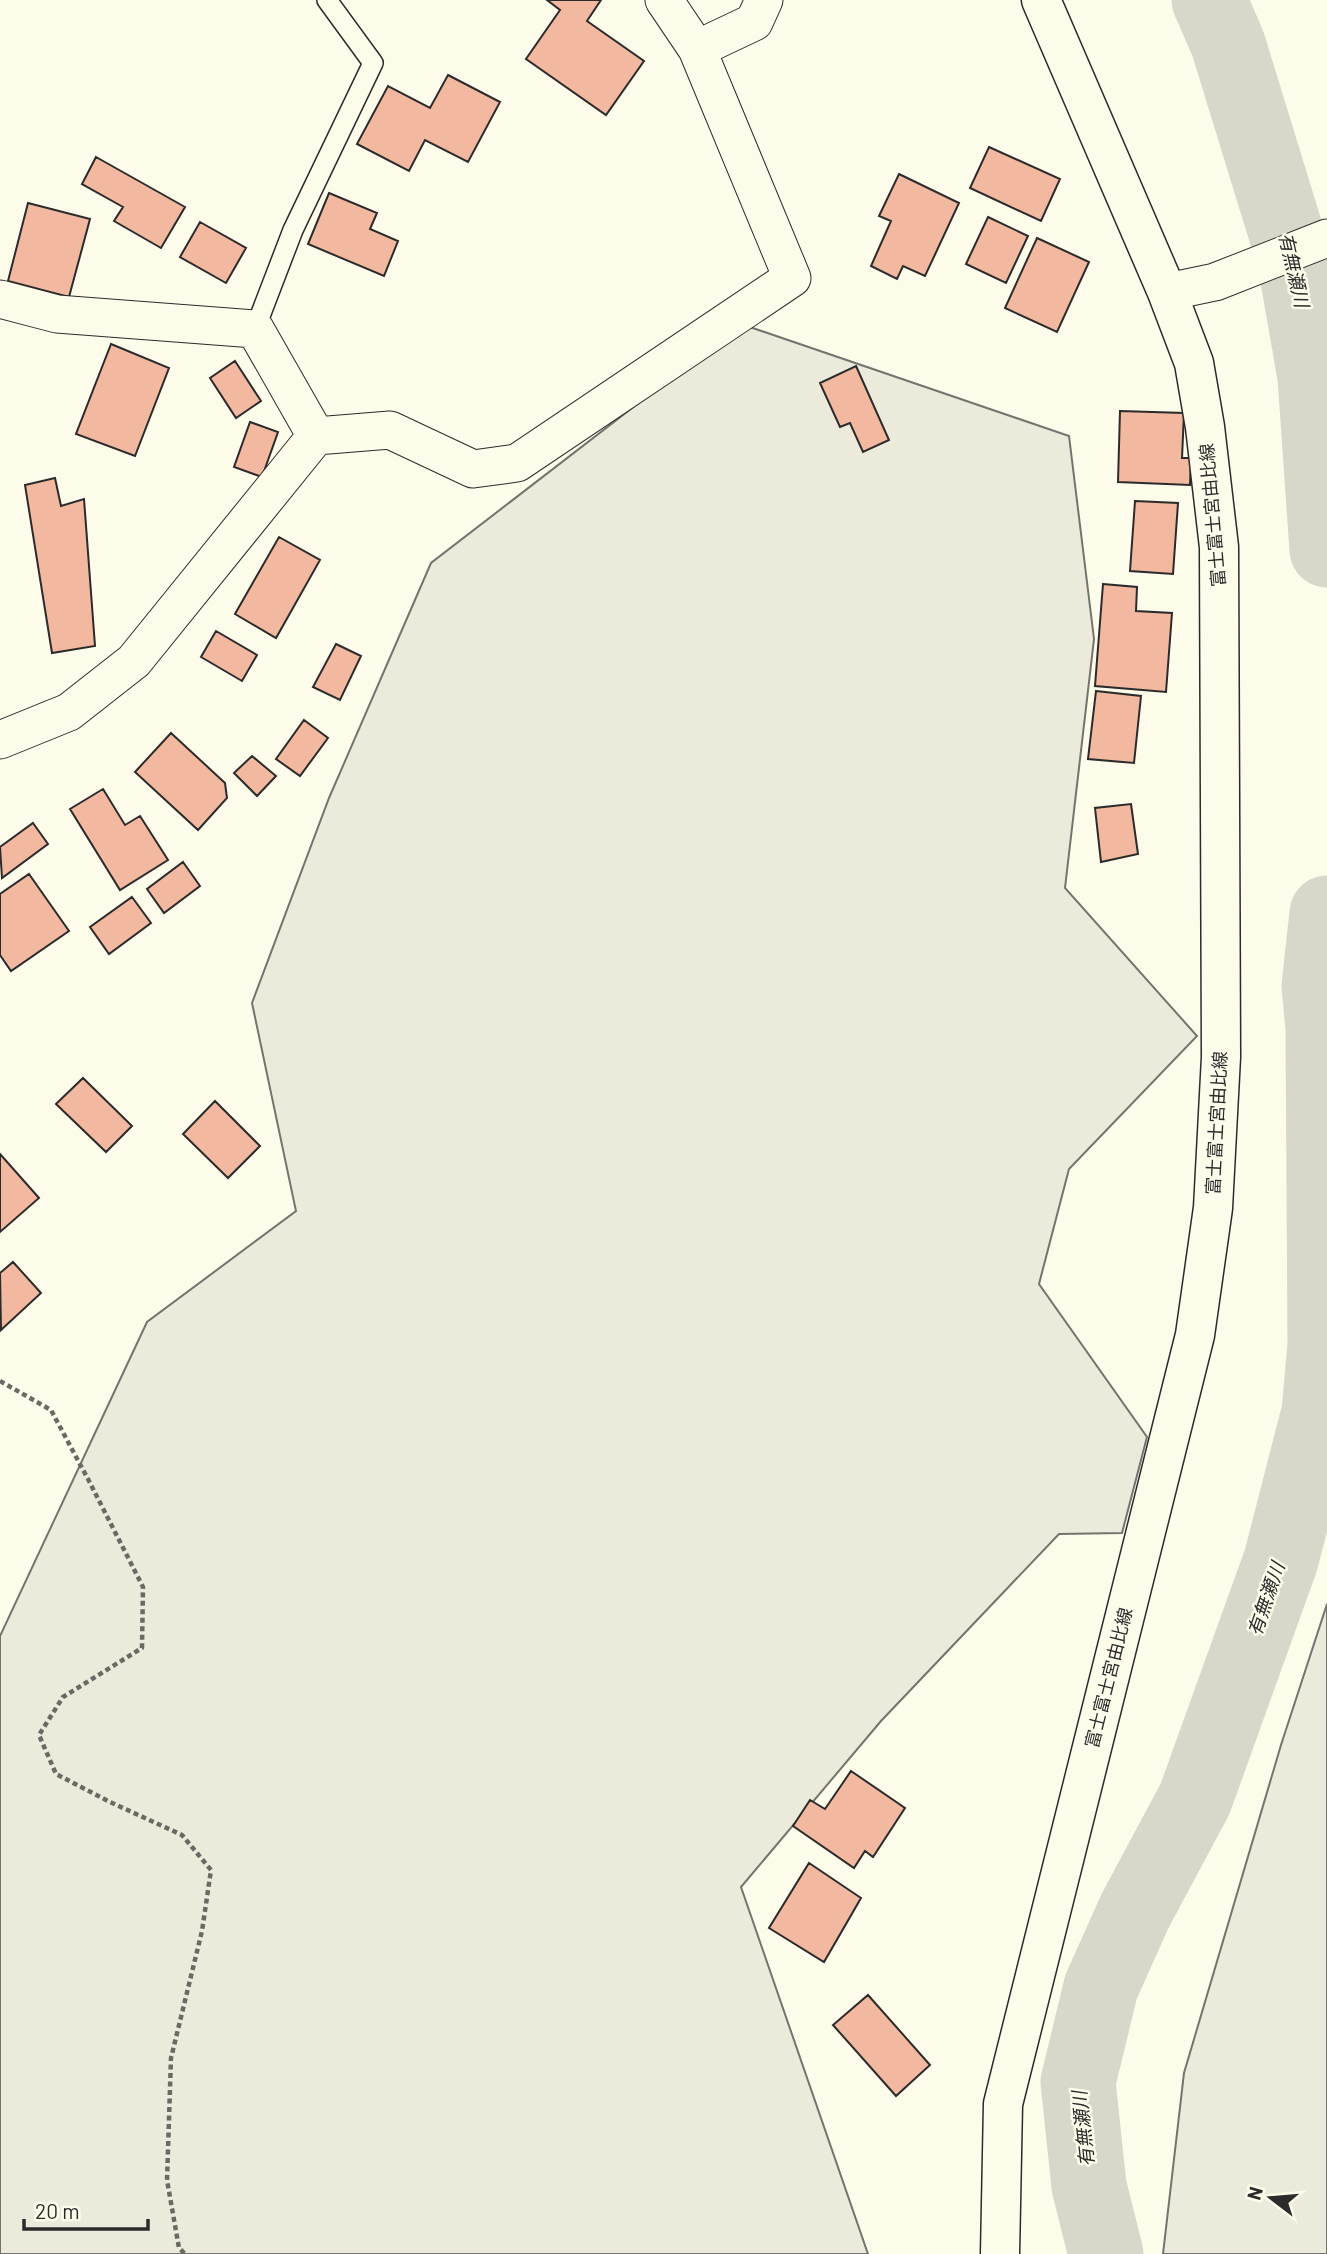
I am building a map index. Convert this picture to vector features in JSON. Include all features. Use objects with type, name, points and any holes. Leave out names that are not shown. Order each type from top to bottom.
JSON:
[{"type":"main road","name":"富士富士宮由比線","points":[[1000,2254],[1003,2104],[1195,1335],[1213,1208],[1221,1058],[1219,547],[1205,427],[1194,363],[1167,292],[1041,0]]},
{"type":"street","points":[[0,740],[69,712],[134,661],[316,436],[390,430],[473,469],[517,463],[792,278],[696,49],[664,0]]},
{"type":"street","points":[[696,49],[754,22],[764,0]]},
{"type":"street","points":[[1167,292],[1215,282],[1327,238]]},
{"type":"street","points":[[0,299],[57,314],[255,329],[316,436]]},
{"type":"lane","points":[[255,329],[293,230],[373,64],[327,0]]},
{"type":"path","points":[[0,1381],[51,1410],[143,1587],[142,1648],[63,1697],[39,1735],[47,1754],[56,1774],[182,1835],[211,1870],[201,1931],[171,2058],[167,2180],[178,2248],[185,2254]]},
{"type":"shaded area","points":[[741,324],[1069,436],[1094,639],[1065,888],[1197,1036],[1069,1169],[1039,1284],[1147,1437],[1122,1533],[1059,1534],[881,1721],[741,1887],[868,2254],[0,2254],[0,1636],[147,1322],[296,1211],[252,1003],[329,798],[431,563]]},
{"type":"shaded area","points":[[1327,1604],[1327,2254],[1163,2254],[1184,2073],[1281,1745]]},
{"type":"building","points":[[547,0],[601,0],[587,21],[644,61],[606,115],[526,59],[560,10]]},
{"type":"building","points":[[448,75],[500,102],[468,162],[425,140],[409,171],[357,144],[388,86],[430,108]]},
{"type":"building","points":[[989,147],[1060,179],[1041,221],[970,188]]},
{"type":"building","points":[[96,157],[185,207],[161,248],[114,221],[123,207],[82,184]]},
{"type":"building","points":[[899,174],[959,203],[925,276],[903,266],[897,279],[871,266],[891,221],[879,216]]},
{"type":"building","points":[[329,193],[377,213],[370,229],[398,241],[384,276],[308,244]]},
{"type":"building","points":[[28,203],[90,219],[69,297],[8,281]]},
{"type":"building","points":[[988,217],[1028,236],[1006,283],[966,264]]},
{"type":"building","points":[[200,222],[246,248],[226,283],[180,257]]},
{"type":"building","points":[[1037,238],[1089,262],[1057,332],[1005,308]]},
{"type":"building","points":[[111,344],[169,368],[135,456],[76,434]]},
{"type":"building","points":[[235,361],[261,401],[236,418],[210,378]]},
{"type":"building","points":[[856,366],[889,440],[863,452],[850,423],[840,427],[820,383]]},
{"type":"building","points":[[1120,411],[1184,413],[1182,458],[1191,458],[1190,485],[1118,482]]},
{"type":"building","points":[[250,422],[278,432],[262,477],[234,467]]},
{"type":"building","points":[[55,478],[61,506],[84,499],[95,646],[52,653],[25,485]]},
{"type":"building","points":[[1135,501],[1178,503],[1173,574],[1130,571]]},
{"type":"building","points":[[279,537],[320,560],[276,638],[235,614]]},
{"type":"building","points":[[1103,584],[1137,587],[1136,611],[1172,613],[1166,692],[1095,686]]},
{"type":"building","points":[[216,631],[257,655],[242,681],[201,657]]},
{"type":"building","points":[[336,644],[361,656],[340,700],[313,687]]},
{"type":"building","points":[[1096,691],[1141,696],[1134,763],[1088,759]]},
{"type":"building","points":[[304,720],[328,738],[300,776],[276,759]]},
{"type":"building","points":[[171,733],[225,783],[227,798],[198,830],[135,772]]},
{"type":"building","points":[[252,756],[276,776],[257,796],[234,773]]},
{"type":"building","points":[[103,789],[125,825],[140,816],[168,860],[120,890],[70,809]]},
{"type":"building","points":[[1131,804],[1138,854],[1101,862],[1095,808]]},
{"type":"building","points":[[33,823],[48,844],[2,878],[0,847]]},
{"type":"building","points":[[183,862],[200,886],[164,913],[147,889]]},
{"type":"building","points":[[29,874],[69,931],[11,971],[0,955],[0,894]]},
{"type":"building","points":[[132,897],[151,923],[109,954],[90,927]]},
{"type":"building","points":[[83,1078],[132,1126],[106,1152],[56,1104]]},
{"type":"building","points":[[215,1101],[260,1146],[228,1178],[183,1134]]},
{"type":"building","points":[[0,1154],[39,1198],[0,1232]]},
{"type":"building","points":[[13,1262],[41,1293],[1,1330],[0,1273]]},
{"type":"building","points":[[851,1771],[905,1808],[873,1857],[865,1851],[854,1868],[793,1826],[810,1800],[825,1809]]},
{"type":"building","points":[[809,1863],[861,1898],[824,1962],[769,1928]]},
{"type":"building","points":[[868,1995],[930,2065],[896,2096],[833,2025]]},
{"type":"waterway","name":"有無瀬川","points":[[1209,0],[1228,44],[1295,262],[1315,377],[1327,550]]},
{"type":"waterway","name":"有無瀬川","points":[[1106,2254],[1089,2186],[1078,2082],[1101,1987],[1135,1911],[1195,1799],[1281,1560],[1319,1412],[1325,1345],[1323,1028],[1319,986],[1327,913]]}]
